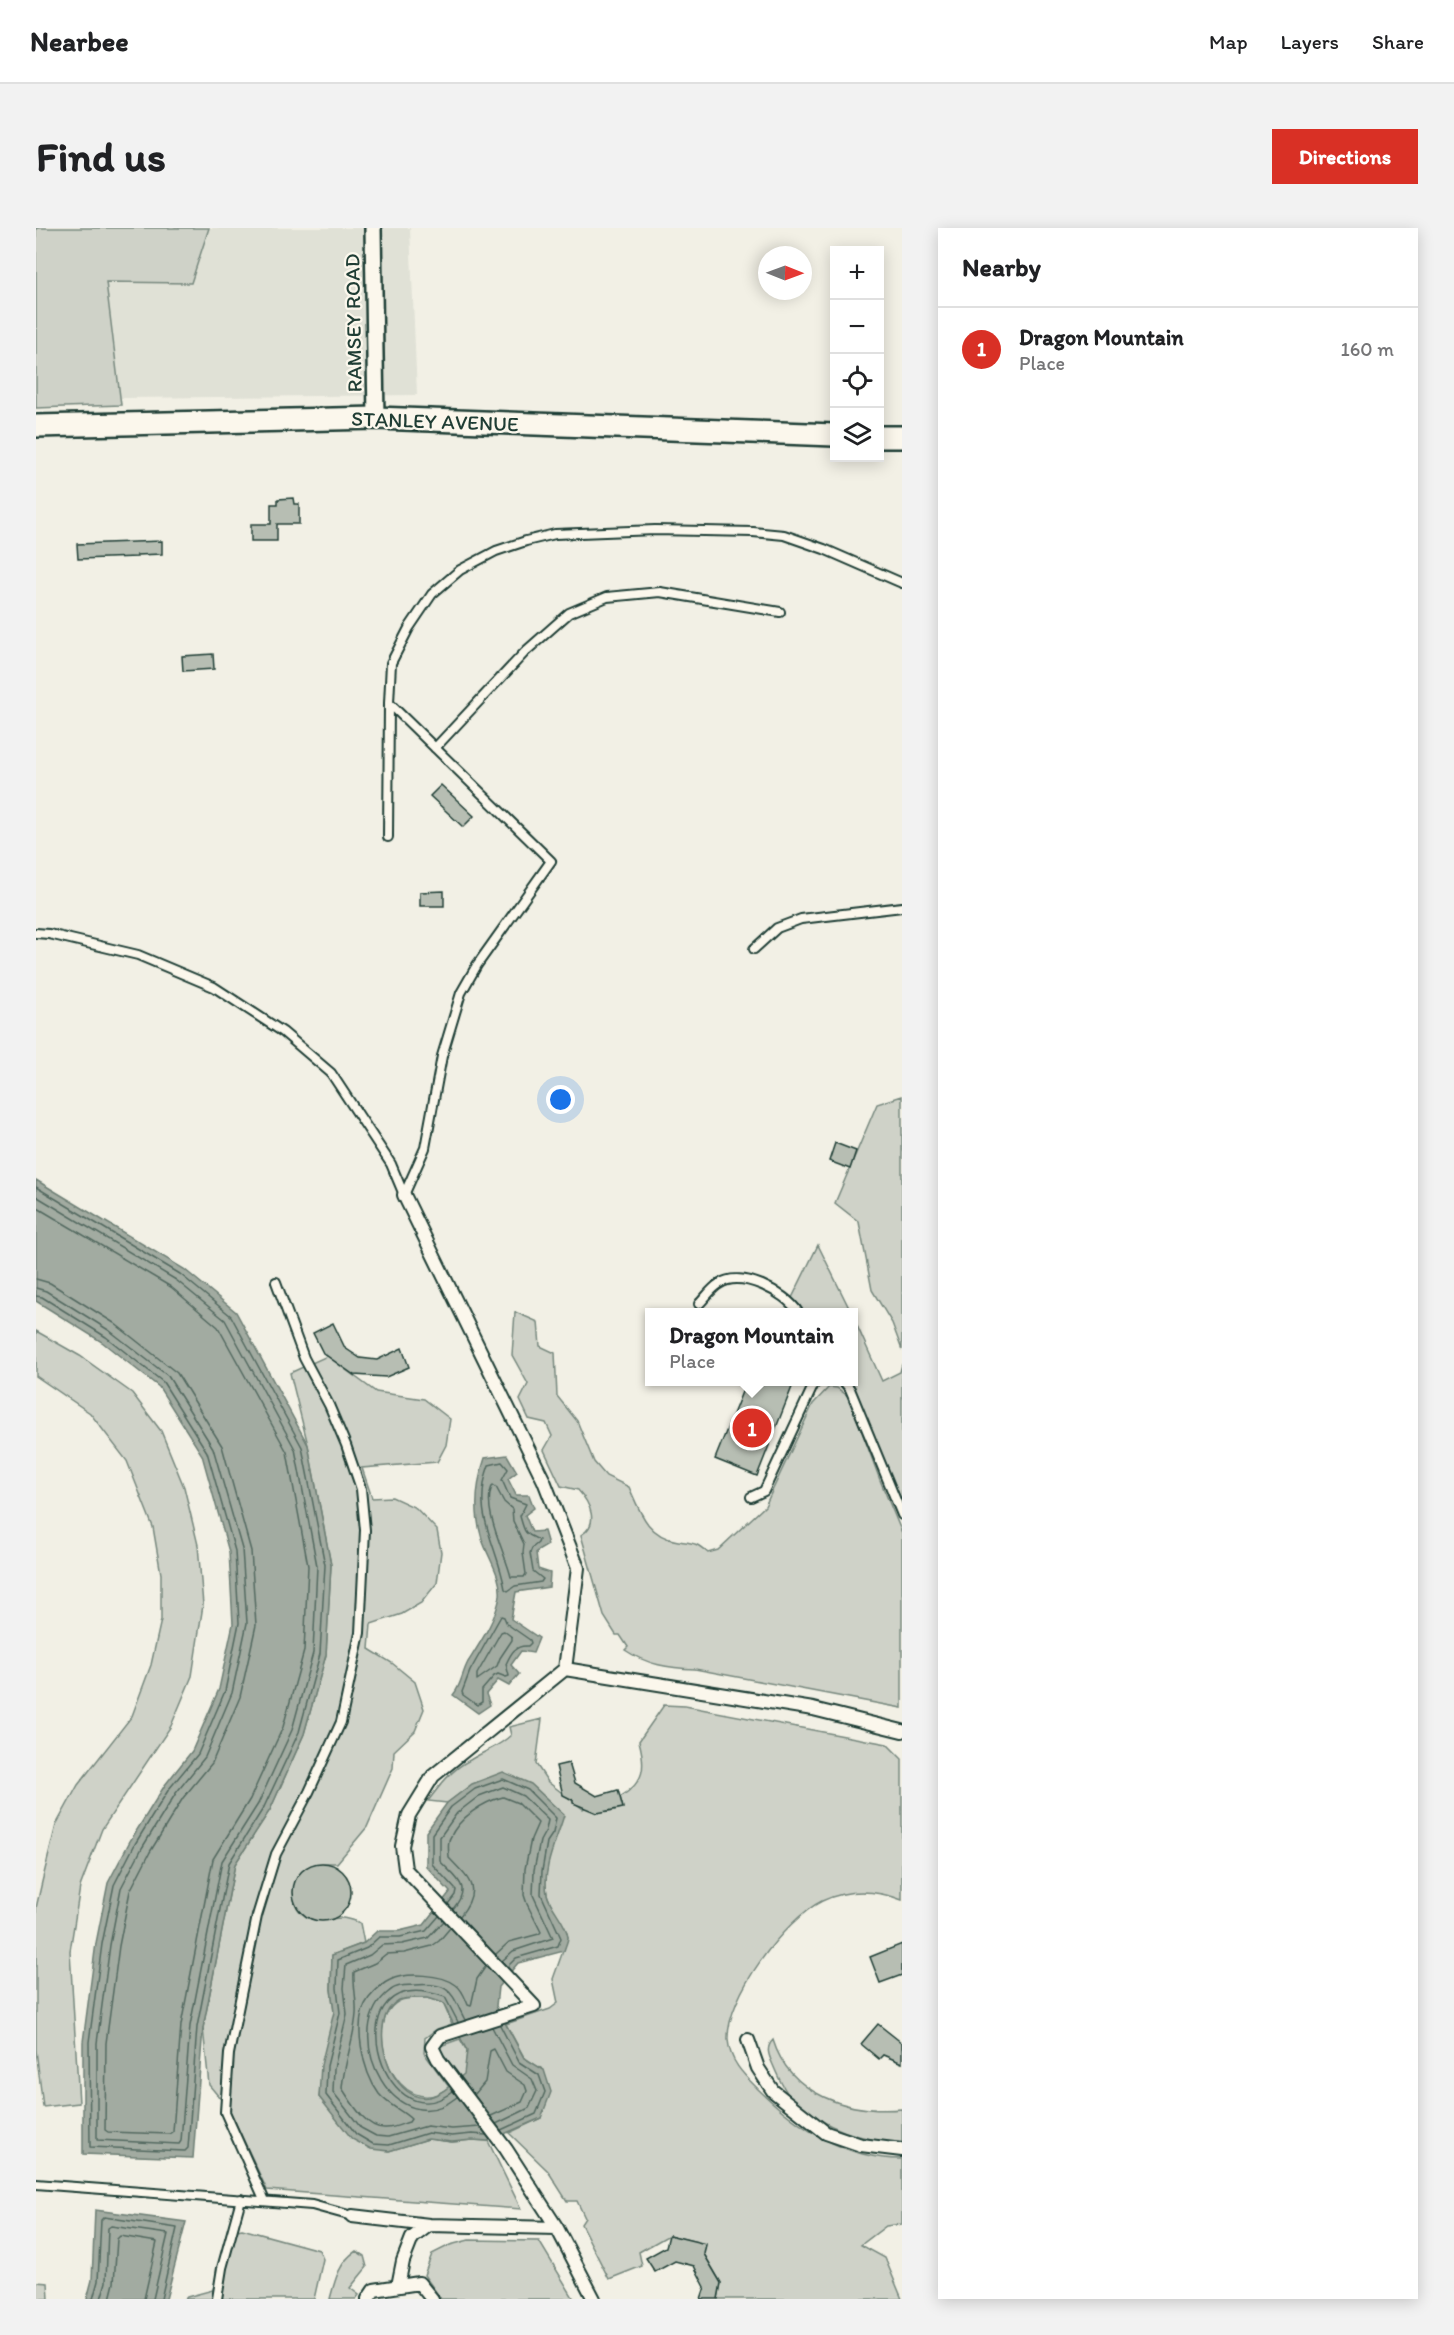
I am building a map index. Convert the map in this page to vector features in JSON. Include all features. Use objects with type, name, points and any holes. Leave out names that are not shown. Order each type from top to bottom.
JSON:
[{"type":"main road","name":"STANLEY AVENUE","points":[[36,426],[376,418],[830,435]]},
{"type":"main road","points":[[884,436],[902,437]]},
{"type":"street","name":"RAMSEY ROAD","points":[[373,228],[376,418]]},
{"type":"street","points":[[404,1196],[544,1481],[578,1568],[565,1669],[433,1776],[409,1815],[402,1846],[405,1869],[534,2007],[440,2036],[432,2047],[451,2078],[506,2149],[557,2228],[594,2299]]},
{"type":"street","points":[[565,1669],[813,1709],[897,1730],[902,1742]]},
{"type":"street","points":[[748,2040],[758,2068],[773,2091],[826,2133],[861,2145],[902,2150]]},
{"type":"street","points":[[352,2216],[429,2225],[557,2228]]},
{"type":"street","points":[[398,2286],[403,2261],[412,2238],[429,2225]]},
{"type":"street","points":[[368,2299],[374,2290],[419,2283],[432,2299]]},
{"type":"lane","points":[[388,837],[391,663],[409,628],[432,594],[460,570],[496,551],[555,534],[655,530],[753,531],[784,535],[824,549],[902,584]]},
{"type":"lane","points":[[435,748],[526,651],[569,613],[607,597],[660,592],[780,612]]},
{"type":"lane","points":[[389,703],[551,861],[477,965],[460,993],[442,1056],[424,1148],[404,1196]]},
{"type":"lane","points":[[754,949],[777,928],[801,919],[902,907]]},
{"type":"lane","points":[[36,933],[138,955],[214,987],[283,1032],[331,1073],[392,1164],[404,1196]]},
{"type":"lane","points":[[699,1304],[719,1284],[735,1277],[774,1289],[794,1308]]},
{"type":"lane","points":[[265,2201],[225,2112],[229,2054],[257,1916],[276,1854],[309,1792],[341,1722],[360,1633],[365,1530],[361,1489],[346,1445],[329,1405],[304,1358],[276,1282]]},
{"type":"lane","points":[[751,1497],[764,1491],[813,1386]]},
{"type":"lane","points":[[847,1386],[902,1515]]},
{"type":"lane","points":[[36,2184],[312,2205],[352,2216]]},
{"type":"lane","points":[[218,2299],[222,2268],[241,2199]]},
{"type":"shaded area","points":[[36,228],[410,228],[417,395],[36,399]]},
{"type":"shaded area","points":[[36,228],[209,228],[191,283],[106,282],[121,405],[36,408]]},
{"type":"shaded area","points":[[902,1096],[902,1350],[892,1323],[872,1290],[859,1222],[835,1203],[877,1104]]},
{"type":"shaded area","points":[[818,1245],[849,1308],[800,1308],[792,1298]]},
{"type":"shaded area","points":[[515,1312],[538,1322],[540,1346],[555,1353],[557,1396],[577,1421],[594,1462],[606,1476],[629,1487],[646,1522],[652,1529],[668,1539],[694,1544],[708,1553],[718,1550],[765,1506],[813,1404],[829,1387],[837,1388],[849,1397],[902,1533],[902,1708],[695,1669],[658,1665],[625,1650],[628,1647],[620,1635],[616,1635],[604,1616],[581,1535],[587,1530],[592,1519],[589,1507],[578,1490],[561,1486],[544,1450],[552,1436],[546,1423],[529,1419],[520,1400],[528,1384],[512,1355]]},
{"type":"shaded area","points":[[858,1328],[882,1381],[900,1372],[902,1364],[902,1502],[853,1386],[858,1386]]},
{"type":"shaded area","points":[[36,1331],[80,1356],[132,1393],[161,1431],[184,1487],[198,1545],[203,1605],[192,1676],[171,1726],[102,1829],[80,1887],[70,1951],[79,2103],[43,2107],[36,2050],[36,1908],[56,1825],[78,1785],[132,1716],[151,1665],[161,1620],[161,1574],[153,1527],[127,1461],[90,1413],[36,1376]]},
{"type":"shaded area","points":[[327,1356],[376,1392],[424,1399],[450,1419],[446,1445],[437,1462],[362,1468],[372,1498],[392,1497],[416,1508],[437,1530],[441,1552],[437,1583],[421,1603],[402,1614],[371,1624],[369,1649],[392,1663],[415,1682],[424,1709],[415,1731],[394,1751],[393,1768],[367,1827],[337,1863],[310,1866],[304,1870],[295,1883],[294,1897],[299,1911],[305,1916],[319,1920],[344,1918],[360,1923],[364,1943],[332,1955],[331,1989],[334,2012],[319,2097],[331,2111],[389,2151],[428,2139],[452,2142],[488,2141],[521,2209],[267,2190],[229,2109],[209,2085],[203,2028],[235,1864],[270,1810],[304,1734],[326,1655],[331,1565],[308,1445],[290,1373]]},
{"type":"shaded area","points":[[664,1705],[685,1706],[887,1744],[902,1759],[902,1900],[882,1894],[862,1892],[842,1894],[822,1901],[807,1910],[775,1942],[747,1982],[730,2022],[728,2040],[732,2055],[743,2073],[773,2103],[806,2128],[823,2139],[861,2154],[902,2159],[902,2224],[886,2226],[861,2245],[885,2258],[902,2299],[718,2299],[721,2283],[704,2254],[706,2244],[669,2235],[639,2252],[642,2266],[609,2279],[581,2224],[585,2218],[577,2201],[567,2201],[548,2171],[509,2133],[541,2118],[544,2071],[524,2057],[506,2024],[550,2009],[558,2003],[553,1979],[568,1937],[548,1898],[546,1874],[563,1815],[532,1786],[473,1784],[447,1803],[428,1801],[458,1768],[502,1743],[511,1735],[509,1727],[542,1719],[536,1764],[548,1782],[583,1809],[585,1807],[604,1812],[623,1808],[620,1797],[634,1786],[642,1773],[639,1741]]},
{"type":"shaded area","points":[[409,1998],[427,1998],[443,2003],[452,2024],[437,2029],[425,2038],[424,2053],[449,2087],[431,2096],[414,2094],[400,2083],[390,2068],[384,2049],[382,2030],[387,2013],[399,2001]]},
{"type":"shaded area","points":[[460,2039],[467,2051],[465,2074],[459,2078],[440,2046]]},
{"type":"shaded area","points":[[773,2040],[781,2059],[793,2075],[824,2097],[862,2108],[902,2109],[902,2143],[859,2136],[831,2126],[806,2110],[791,2098],[777,2075],[768,2052]]},
{"type":"shaded area","points":[[242,2229],[319,2250],[323,2259],[314,2299],[185,2299],[213,2290],[227,2232]]},
{"type":"shaded area","points":[[469,2240],[539,2241],[574,2299],[441,2299],[424,2275],[432,2254],[450,2245]]},
{"type":"shaded area","points":[[356,2251],[364,2256],[367,2267],[350,2288],[359,2295],[356,2299],[330,2299],[336,2278],[345,2260]]},
{"type":"shaded area","points":[[36,2282],[48,2283],[49,2299],[36,2299]]},
{"type":"water","points":[[36,1180],[184,1269],[236,1312],[308,1445],[331,1565],[326,1655],[304,1734],[270,1810],[235,1864],[203,2028],[193,2158],[83,2154],[83,2042],[96,1943],[108,1883],[130,1841],[165,1785],[192,1751],[219,1689],[233,1624],[229,1552],[202,1455],[159,1387],[102,1342],[36,1301]]},
{"type":"water","points":[[507,1455],[517,1472],[508,1479],[516,1495],[529,1495],[534,1508],[525,1515],[532,1532],[544,1531],[548,1545],[536,1552],[538,1569],[550,1573],[549,1587],[516,1592],[511,1619],[539,1638],[533,1653],[521,1651],[511,1665],[519,1674],[509,1686],[498,1680],[486,1694],[490,1705],[478,1713],[453,1695],[498,1605],[499,1581],[479,1529],[477,1498],[485,1458]]},
{"type":"water","points":[[503,1772],[531,1784],[564,1815],[548,1864],[546,1884],[551,1904],[567,1931],[568,1939],[564,1951],[518,1963],[498,1987],[496,2006],[524,2058],[544,2070],[551,2092],[541,2118],[488,2141],[452,2142],[428,2139],[389,2151],[371,2149],[352,2139],[319,2097],[321,2065],[334,2012],[331,1989],[332,1955],[364,1943],[377,1931],[399,1931],[424,1925],[450,1892],[426,1866],[426,1832],[447,1803],[472,1784]],"holes":[[[427,1998],[443,2003],[467,2051],[464,2074],[439,2093],[429,2097],[415,2096],[403,2087],[393,2074],[386,2058],[383,2024],[389,2010],[399,2000]]]},
{"type":"water","points":[[95,2210],[186,2222],[166,2299],[87,2299],[92,2280]]},
{"type":"building","points":[[293,498],[294,504],[299,504],[299,524],[277,524],[277,541],[251,541],[251,524],[271,524],[271,504],[278,504],[278,499]]},
{"type":"building","points":[[162,541],[162,554],[78,559],[77,544]]},
{"type":"building","points":[[213,654],[214,669],[183,671],[182,656]]},
{"type":"building","points":[[441,785],[474,816],[463,827],[430,796]]},
{"type":"building","points":[[444,891],[444,906],[420,906],[420,892]]},
{"type":"building","points":[[835,1143],[856,1151],[850,1169],[829,1161]]},
{"type":"building","points":[[333,1323],[345,1348],[360,1358],[377,1360],[402,1348],[409,1367],[386,1377],[354,1375],[323,1353],[313,1333]]},
{"type":"building","points":[[744,1386],[792,1386],[757,1476],[715,1459]]},
{"type":"building","points":[[569,1763],[575,1783],[597,1796],[618,1790],[623,1808],[597,1813],[573,1803],[573,1800],[563,1795],[556,1766]]},
{"type":"building","points":[[322,1863],[333,1865],[346,1876],[351,1892],[349,1903],[338,1916],[322,1921],[311,1919],[298,1908],[293,1892],[295,1881],[306,1868]]},
{"type":"building","points":[[902,1944],[902,1975],[880,1983],[870,1957]]},
{"type":"building","points":[[878,2024],[902,2043],[902,2063],[883,2055],[879,2059],[861,2044]]},
{"type":"building","points":[[669,2235],[706,2244],[704,2254],[721,2283],[718,2299],[701,2299],[705,2287],[694,2266],[675,2261],[655,2272],[646,2258],[666,2247]]},
{"type":"place","name":"Dragon Mountain","points":[[752,1428]]}]
